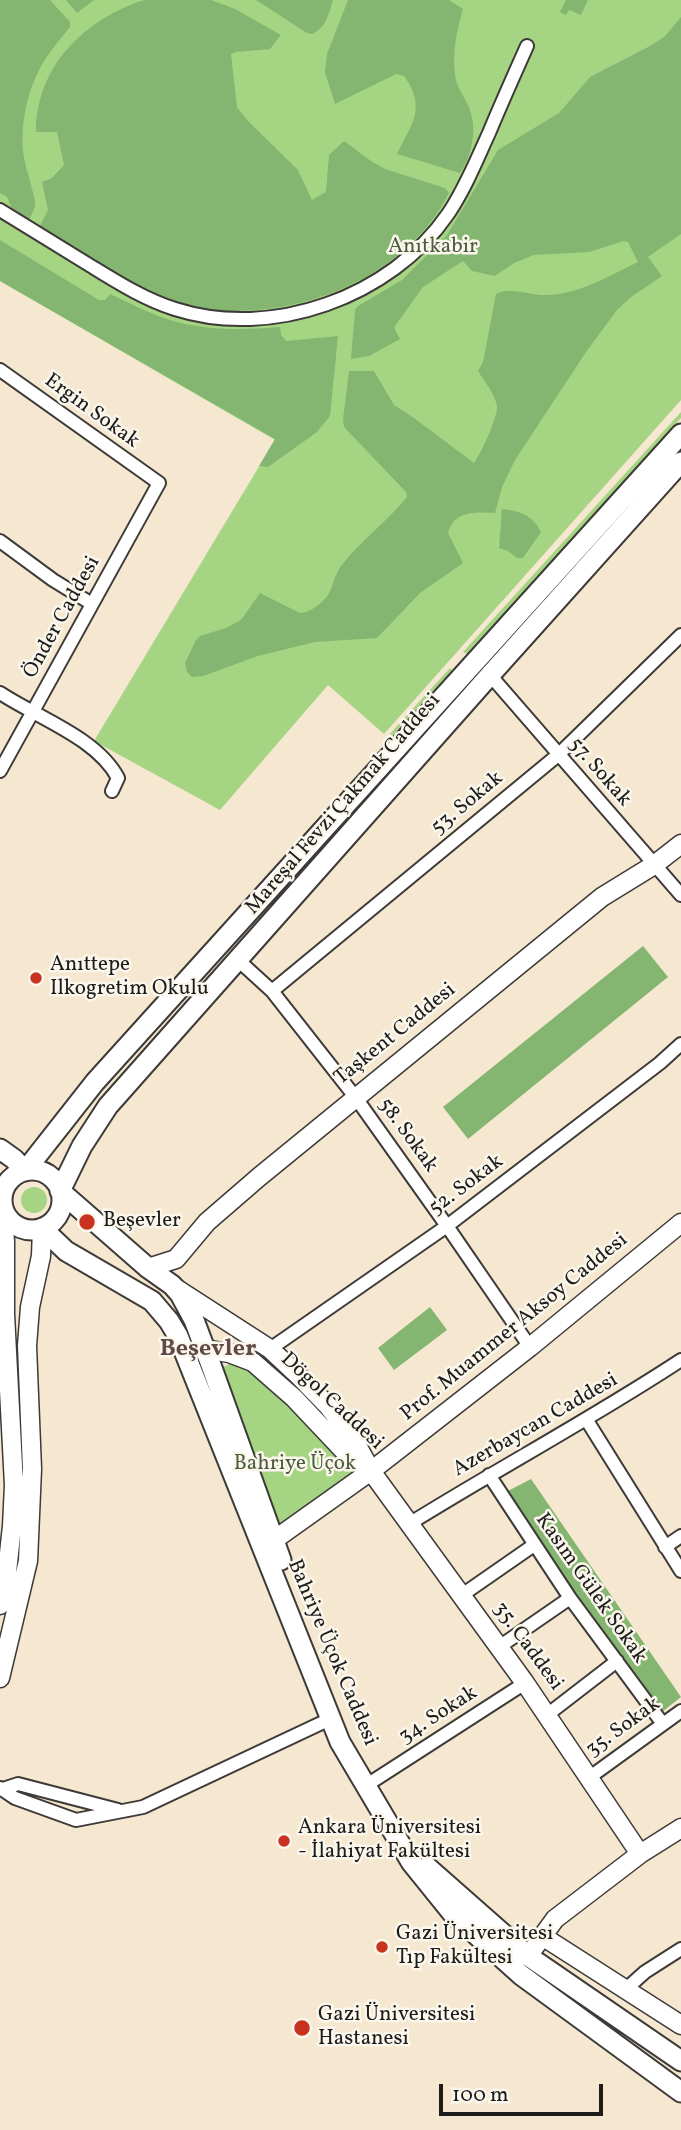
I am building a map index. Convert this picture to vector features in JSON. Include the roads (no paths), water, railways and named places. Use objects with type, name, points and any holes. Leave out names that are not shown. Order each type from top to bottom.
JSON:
[{"type":"main road","name":"Mareşal Fevzi Çakmak Caddesi","points":[[24,1171],[94,1082],[681,434]]},
{"type":"main road","name":"Mareşal Fevzi Çakmak Caddesi","points":[[60,1191],[82,1146],[108,1107],[681,462]]},
{"type":"main road","points":[[0,1149],[24,1171]]},
{"type":"main road","points":[[24,1171],[40,1171],[49,1175],[60,1191],[62,1200],[56,1217],[49,1225],[33,1230],[11,1222],[1,1204],[5,1185],[11,1177],[24,1171]]},
{"type":"main road","name":"Dögol Caddesi","points":[[60,1191],[180,1294],[194,1320],[195,1353]]},
{"type":"main road","points":[[42,1228],[66,1251],[152,1301],[195,1353]]},
{"type":"main road","name":"Bahriye Üçok Caddesi","points":[[195,1353],[274,1540],[349,1741],[423,1864],[528,1956],[681,2061]]},
{"type":"main road","name":"Bahriye Üçok Caddesi","points":[[195,1353],[330,1719],[340,1742],[411,1862],[453,1914],[522,1975],[681,2092]]},
{"type":"main road","points":[[522,1975],[528,1956]]},
{"type":"street","points":[[0,210],[119,283],[177,310],[209,316],[246,318],[308,310],[351,296],[373,284],[405,261],[433,234],[467,184],[527,46]]},
{"type":"street","name":"Ergin Sokak","points":[[0,370],[159,483]]},
{"type":"street","name":"Önder Caddesi","points":[[0,771],[159,483]]},
{"type":"street","points":[[0,541],[53,580],[92,604]]},
{"type":"street","name":"53. Sokak","points":[[272,991],[558,755],[681,635]]},
{"type":"street","name":"57. Sokak","points":[[490,674],[681,895]]},
{"type":"street","points":[[0,693],[83,740],[112,766],[118,778],[112,791]]},
{"type":"street","name":"Taşkent Caddesi","points":[[148,1268],[176,1259],[207,1223],[259,1177],[602,897],[681,845]]},
{"type":"street","name":"58. Sokak","points":[[238,960],[272,991],[356,1098],[530,1347]]},
{"type":"street","name":"52. Sokak","points":[[270,1349],[447,1226],[660,1063],[681,1044]]},
{"type":"street","points":[[0,1605],[12,1526],[14,1485],[5,1314],[5,1241],[1,1204]]},
{"type":"street","name":"Prof. Muammer Aksoy Caddesi","points":[[274,1540],[371,1471],[530,1347],[681,1223]]},
{"type":"street","points":[[0,1678],[28,1561],[33,1469],[27,1346],[30,1307],[41,1256],[42,1228]]},
{"type":"street","name":"Dögol Caddesi","points":[[172,1285],[270,1349],[328,1406],[353,1438],[371,1471]]},
{"type":"street","name":"Dögol Caddesi","points":[[195,1353],[229,1353],[253,1362],[294,1398],[345,1452],[371,1471]]},
{"type":"street","name":"Azerbaycan Caddesi","points":[[410,1524],[681,1360]]},
{"type":"street","points":[[586,1419],[681,1571]]},
{"type":"street","name":"35. Caddesi","points":[[371,1471],[547,1715],[640,1854]]},
{"type":"street","name":"Kasım Gülek Sokak","points":[[489,1475],[570,1598],[663,1724]]},
{"type":"street","points":[[665,1547],[681,1536]]},
{"type":"street","points":[[462,1595],[534,1545]]},
{"type":"street","points":[[499,1647],[570,1598]]},
{"type":"street","points":[[547,1715],[617,1661]]},
{"type":"street","name":"34. Sokak","points":[[373,1782],[525,1684]]},
{"type":"street","name":"35. Sokak","points":[[590,1777],[681,1711]]},
{"type":"street","points":[[2,1789],[15,1798],[76,1820],[143,1807],[330,1719]]},
{"type":"street","points":[[2,1789],[18,1784],[122,1811]]},
{"type":"street","points":[[76,1798],[76,1820]]},
{"type":"street","points":[[528,1956],[555,1919],[640,1854],[681,1828]]},
{"type":"street","points":[[542,1936],[681,2025]]},
{"type":"street","points":[[626,1989],[645,1972],[681,1950]]},
{"type":"place","name":"Anıttepe Ilkogretim Okulu","points":[[36,978]]},
{"type":"place","name":"Beşevler","points":[[87,1222]]},
{"type":"place","name":"Ankara Üniversitesi - İlahiyat Fakültesi","points":[[284,1841]]},
{"type":"place","name":"Gazi Üniversitesi Tıp Fakültesi","points":[[382,1947]]},
{"type":"place","name":"Gazi Üniversitesi Hastanesi","points":[[302,2028]]},
{"type":"district","name":"Beşevler","points":[[208,1351]]},
{"type":"park label","name":"Anıtkabir","points":[[433,248]]},
{"type":"park label","name":"Bahriye Üçok","points":[[295,1465]]}]
